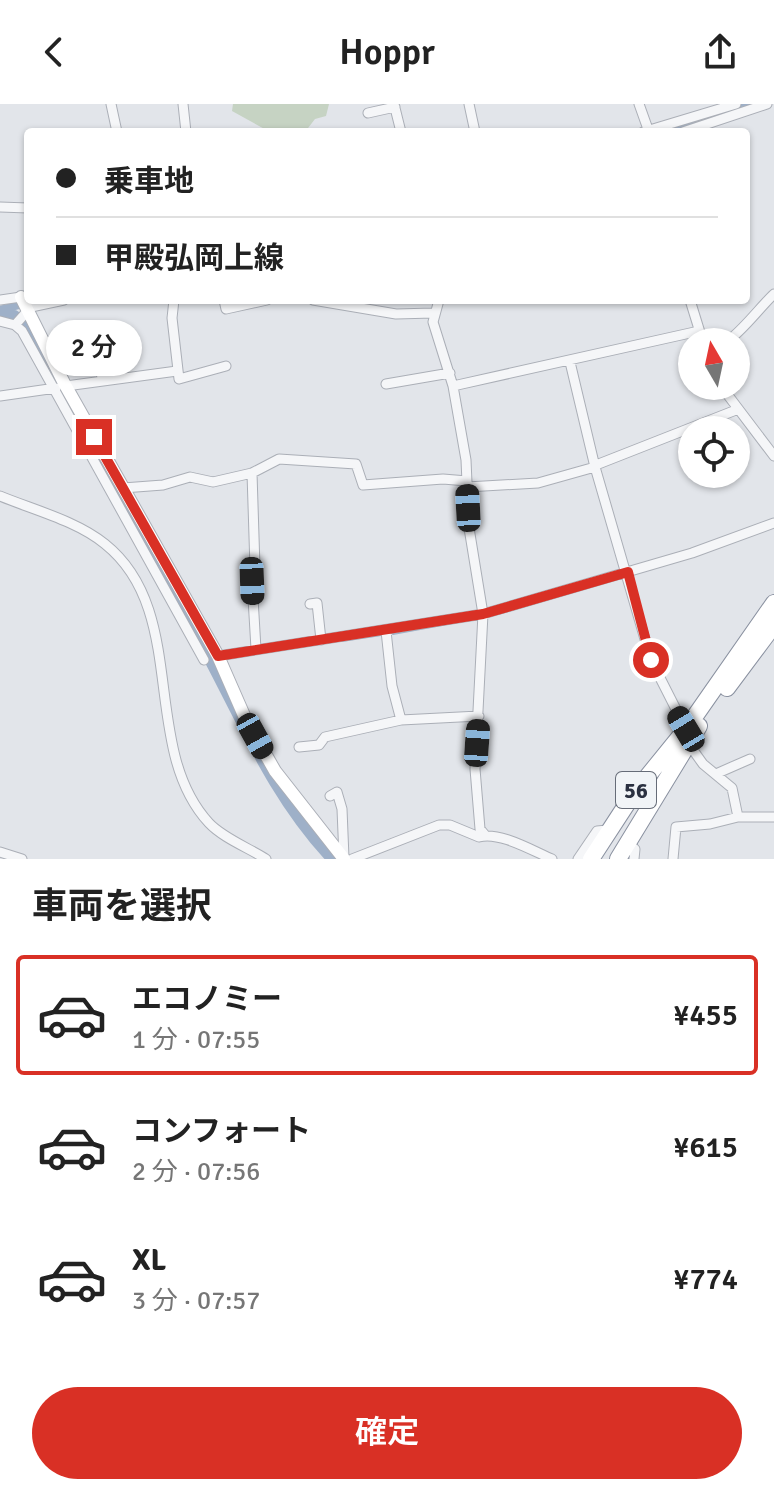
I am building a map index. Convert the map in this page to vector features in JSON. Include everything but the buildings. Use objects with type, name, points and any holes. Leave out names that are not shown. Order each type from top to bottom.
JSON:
[{"type":"highway","name":"56","points":[[618,859],[687,736],[774,603]]},
{"type":"highway","name":"56","points":[[591,859],[607,830],[687,736],[774,625]]},
{"type":"main road","points":[[22,309],[60,386],[123,488],[211,657],[275,771],[344,859]]},
{"type":"street","points":[[111,104],[116,128]]},
{"type":"street","points":[[183,104],[186,128]]},
{"type":"street","points":[[469,104],[474,128]]},
{"type":"street","points":[[639,104],[645,128]]},
{"type":"street","points":[[656,128],[736,104]]},
{"type":"street","points":[[695,128],[767,104]]},
{"type":"street","points":[[368,113],[395,106],[400,128]]},
{"type":"street","points":[[0,207],[24,208]]},
{"type":"street","points":[[741,328],[774,294]]},
{"type":"street","points":[[0,300],[22,309]]},
{"type":"street","points":[[0,321],[22,309],[45,304]]},
{"type":"street","points":[[174,304],[177,371],[182,381],[226,366]]},
{"type":"street","points":[[225,304],[226,309],[249,304]]},
{"type":"street","points":[[337,304],[396,314],[433,313]]},
{"type":"street","points":[[437,304],[433,313],[453,386],[467,484],[469,528],[483,614],[475,769],[480,829],[485,835],[552,859]]},
{"type":"street","points":[[691,304],[698,328]]},
{"type":"street","points":[[95,334],[102,378]]},
{"type":"street","points":[[453,386],[678,336]]},
{"type":"street","points":[[570,362],[587,442],[628,572],[651,660],[703,764],[718,773],[732,788],[738,817]]},
{"type":"street","points":[[0,396],[102,378],[177,371]]},
{"type":"street","points":[[386,384],[450,373]]},
{"type":"street","points":[[60,386],[211,657],[483,614],[628,572],[774,523]]},
{"type":"street","points":[[730,400],[774,456]]},
{"type":"street","points":[[123,488],[163,485],[190,477],[213,482],[252,473],[273,460],[356,464],[363,485],[443,479],[467,484],[538,483],[596,466],[736,410]]},
{"type":"street","points":[[252,473],[256,649]]},
{"type":"street","points":[[0,496],[104,543],[126,564],[143,593],[155,639],[178,767],[188,796],[211,826],[266,859]]},
{"type":"street","points":[[310,604],[317,603],[321,640]]},
{"type":"street","points":[[386,631],[392,686],[401,720]]},
{"type":"street","points":[[299,747],[319,745],[325,737],[401,720],[479,716]]},
{"type":"street","points":[[718,773],[750,759]]},
{"type":"street","points":[[330,796],[337,792],[342,809],[344,859]]},
{"type":"street","points":[[673,859],[676,827],[710,824],[738,817],[774,817]]},
{"type":"street","points":[[352,859],[439,825],[450,825],[479,837],[485,835]]},
{"type":"street","points":[[578,859],[597,831],[607,830]]},
{"type":"street","points":[[626,842],[635,849],[634,859]]},
{"type":"street","points":[[0,852],[22,859]]},
{"type":"green space","points":[[233,104],[329,104],[326,116],[315,119],[308,128],[263,128],[232,111]]},
{"type":"waterway","points":[[675,128],[750,104]]},
{"type":"waterway","points":[[0,310],[24,304]]},
{"type":"waterway","points":[[0,317],[14,317],[27,327],[266,765],[297,814],[334,859]]},
{"type":"waterway","points":[[498,614],[576,591]]},
{"type":"waterway","points":[[393,634],[458,622]]},
{"type":"waterway","points":[[342,641],[381,635]]},
{"type":"route","points":[[94,437],[218,656],[483,614],[628,572],[651,660]]}]
